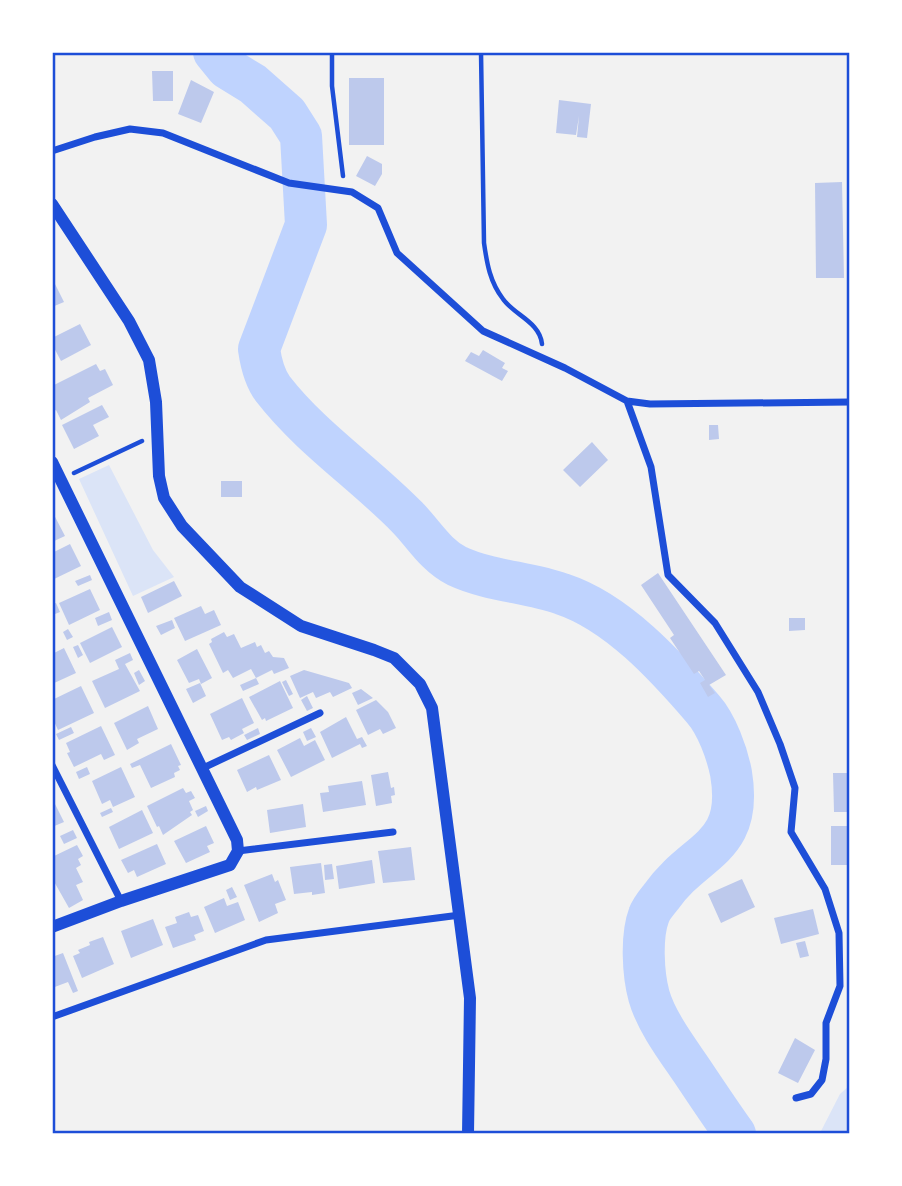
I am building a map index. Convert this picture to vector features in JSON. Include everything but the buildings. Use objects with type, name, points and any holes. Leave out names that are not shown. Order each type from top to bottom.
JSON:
[{"type":"street","points":[[52,151],[95,137],[131,130],[163,132],[289,183],[352,192],[378,208],[397,253],[483,331],[588,379],[626,401],[650,404],[849,402]]},
{"type":"street","points":[[52,204],[129,321],[149,360],[156,402],[159,476],[164,498],[182,526],[240,587],[301,626],[394,658],[420,684],[432,708],[470,998],[468,1133]]},
{"type":"street","points":[[626,401],[651,467],[668,575],[715,623],[758,692],[795,788],[791,832],[825,889],[839,933],[840,986],[826,1024],[826,1059],[822,1080],[811,1094],[796,1098]]},
{"type":"street","points":[[52,462],[57,482],[203,768],[237,840],[238,851],[230,865],[52,927]]},
{"type":"street","points":[[203,768],[320,713]]},
{"type":"street","points":[[52,765],[56,779],[121,901]]},
{"type":"street","points":[[238,851],[393,832]]},
{"type":"street","points":[[52,1017],[266,940],[460,915]]},
{"type":"path","points":[[332,52],[332,86],[345,191]]},
{"type":"path","points":[[481,52],[484,243],[487,263],[492,283],[505,303],[528,320],[541,337],[543,359]]},
{"type":"path","points":[[78,471],[142,441]]},
{"type":"shaded area","points":[[109,465],[153,550],[174,577],[133,596],[79,479]]},
{"type":"shaded area","points":[[849,1086],[849,1133],[820,1133],[840,1094]]},
{"type":"waterway","points":[[214,52],[227,68],[253,84],[287,114],[301,136],[306,225],[259,349],[263,370],[273,389],[304,423],[390,501],[449,561],[482,575],[562,594],[602,614],[657,658],[703,709],[717,731],[731,773],[733,798],[730,818],[724,833],[714,846],[674,881],[653,908],[646,924],[644,966],[647,987],[657,1015],[735,1134]]}]
